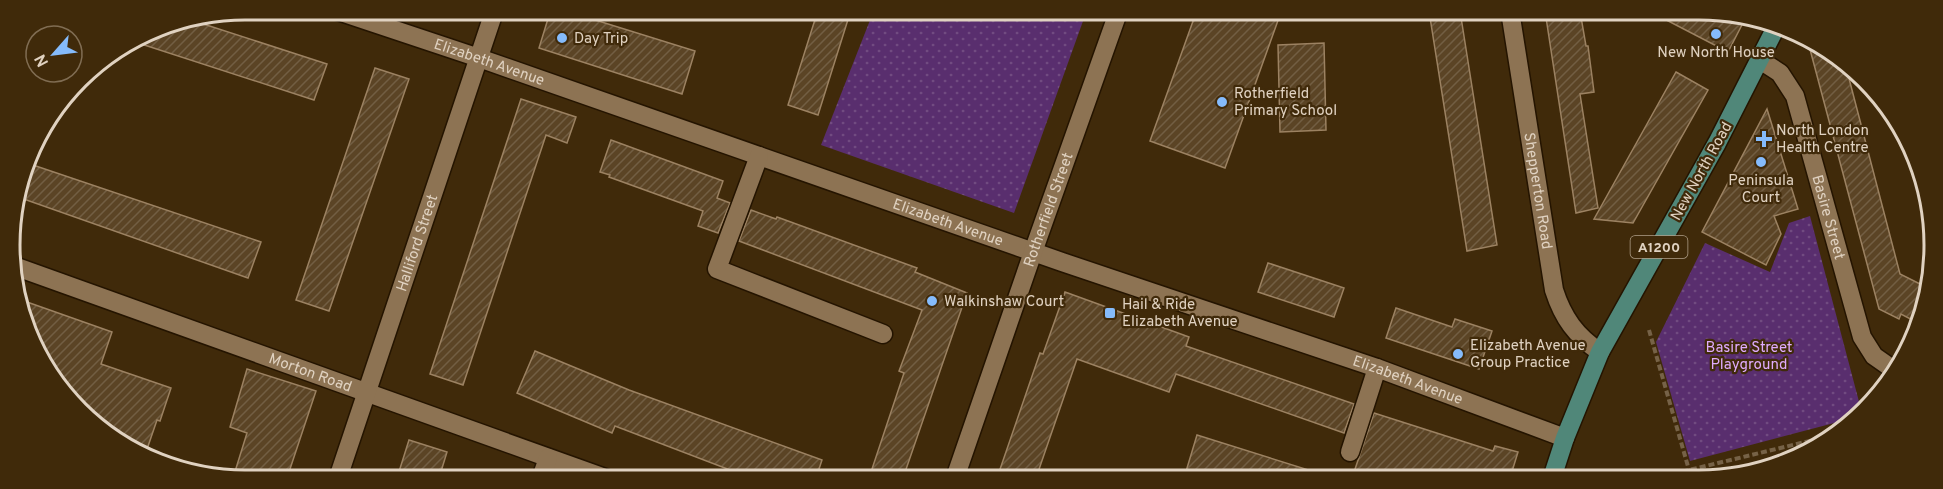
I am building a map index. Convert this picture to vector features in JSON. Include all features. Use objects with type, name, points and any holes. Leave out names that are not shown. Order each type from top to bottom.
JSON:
[{"type":"main road","name":"New North Road","points":[[1555,470],[1600,352],[1711,153],[1774,32]]},
{"type":"street","name":"Elizabeth Avenue","points":[[366,20],[479,57],[1033,252],[1377,368],[1565,438]]},
{"type":"street","name":"Halliford Street","points":[[341,470],[491,20]]},
{"type":"street","name":"Rotherfield Street","points":[[958,470],[1115,20]]},
{"type":"street","name":"Shepperton Road","points":[[1511,20],[1554,290],[1561,311],[1568,321],[1587,343],[1600,352]]},
{"type":"street","name":"Basire Street","points":[[1760,60],[1780,73],[1795,96],[1862,337],[1874,356],[1887,368]]},
{"type":"street","points":[[759,156],[717,269],[883,334]]},
{"type":"street","name":"Morton Road","points":[[21,268],[582,470]]},
{"type":"street","points":[[1350,452],[1377,368]]},
{"type":"street","points":[[544,470],[548,458]]},
{"type":"path","points":[[1649,330],[1689,470],[1806,442]]},
{"type":"green space","points":[[870,20],[1083,20],[1014,213],[821,145]]},
{"type":"green space","name":"Basire Street Playground","points":[[1810,216],[1859,403],[1835,423],[1690,461],[1656,342],[1705,243],[1770,272],[1789,223]]},
{"type":"building","points":[[548,20],[595,20],[695,51],[682,94],[539,48]]},
{"type":"building","points":[[815,20],[848,20],[818,115],[788,105]]},
{"type":"building","points":[[1193,20],[1278,20],[1225,168],[1150,141]]},
{"type":"building","points":[[1430,20],[1461,20],[1497,245],[1467,251]]},
{"type":"building","points":[[1546,20],[1582,20],[1586,46],[1588,46],[1594,92],[1580,94],[1598,208],[1576,213]]},
{"type":"building","name":"New North House","points":[[1666,20],[1713,20],[1742,24],[1728,52]]},
{"type":"building","points":[[202,24],[327,64],[314,100],[142,44],[172,31]]},
{"type":"building","points":[[1324,43],[1326,130],[1280,132],[1278,45]]},
{"type":"building","points":[[1810,49],[1824,57],[1848,76],[1900,274],[1920,284],[1911,319],[1901,314],[1899,319],[1879,309]]},
{"type":"building","points":[[375,68],[409,79],[329,311],[296,300]]},
{"type":"building","points":[[1676,72],[1708,90],[1633,223],[1594,219]]},
{"type":"building","points":[[521,99],[576,117],[567,143],[546,135],[463,385],[430,374]]},
{"type":"building","name":"Peninsula Court","points":[[1767,109],[1798,209],[1774,216],[1781,234],[1766,265],[1702,232]]},
{"type":"building","points":[[611,140],[723,181],[717,198],[730,203],[718,233],[698,226],[703,211],[600,172]]},
{"type":"building","points":[[34,165],[261,242],[248,278],[24,199]]},
{"type":"building","name":"Walkinshaw Court","points":[[751,210],[776,219],[777,217],[917,268],[915,272],[967,293],[906,470],[872,470],[904,373],[899,371],[922,310],[739,241]]},
{"type":"building","points":[[1268,263],[1344,288],[1334,317],[1258,292]]},
{"type":"building","points":[[1065,292],[1189,337],[1186,346],[1354,404],[1344,433],[1176,374],[1169,392],[1077,359],[1039,470],[1000,470],[1040,353],[1043,354]]},
{"type":"building","points":[[27,302],[112,332],[101,364],[171,388],[160,421],[157,420],[148,447],[119,432],[75,393],[57,370],[43,344]]},
{"type":"building","name":"Elizabeth Avenue Group Practice","points":[[1396,308],[1452,327],[1455,319],[1492,331],[1479,369],[1386,338]]},
{"type":"building","points":[[535,351],[629,390],[822,460],[819,470],[730,470],[615,426],[612,433],[517,393]]},
{"type":"building","points":[[247,369],[316,391],[290,470],[236,469],[247,433],[230,427]]},
{"type":"building","points":[[1374,413],[1493,451],[1495,446],[1518,452],[1512,470],[1355,470]]},
{"type":"building","points":[[1197,435],[1308,470],[1186,470]]},
{"type":"building","points":[[409,440],[447,452],[441,470],[400,470]]},
{"type":"place","name":"New North House","points":[[1716,34]]},
{"type":"place","name":"Day Trip","points":[[562,38]]},
{"type":"place","name":"Rotherfield Primary School","points":[[1222,102]]},
{"type":"place","name":"North London Health Centre","points":[[1764,139]]},
{"type":"place","name":"Peninsula Court","points":[[1761,162]]},
{"type":"place","name":"Walkinshaw Court","points":[[932,301]]},
{"type":"place","name":"Hail & Ride Elizabeth Avenue","points":[[1110,313]]},
{"type":"place","name":"Elizabeth Avenue Group Practice","points":[[1458,354]]}]
